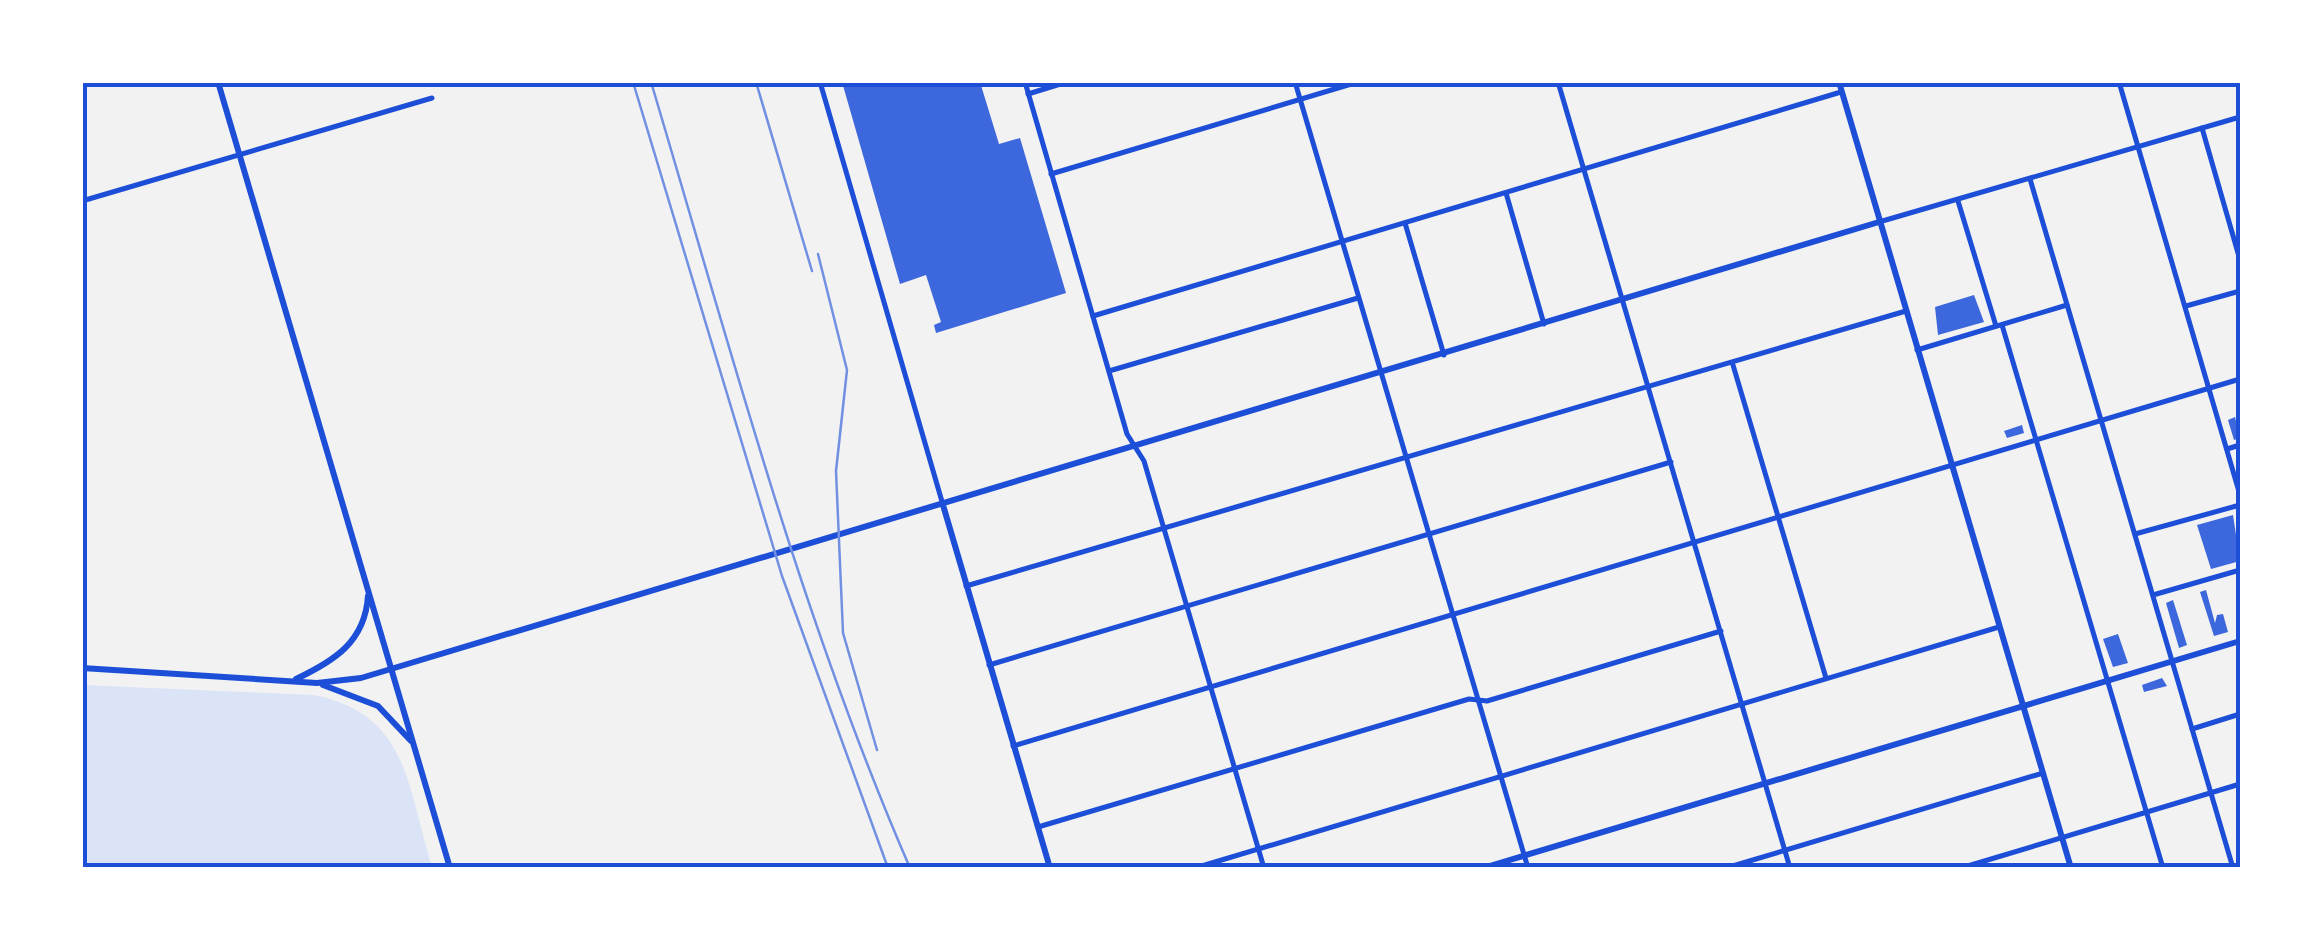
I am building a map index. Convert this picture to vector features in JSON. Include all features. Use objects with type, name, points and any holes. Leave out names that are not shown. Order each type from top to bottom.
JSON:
[{"type":"main road","points":[[218,82],[450,868]]},
{"type":"main road","points":[[1839,82],[2070,868]]},
{"type":"main road","points":[[82,668],[339,683],[1879,222]]},
{"type":"main road","points":[[943,505],[1050,868]]},
{"type":"main road","points":[[292,681],[331,662],[350,645],[364,620],[366,580]]},
{"type":"main road","points":[[1483,868],[2240,641]]},
{"type":"main road","points":[[317,682],[378,706],[410,740],[417,755]]},
{"type":"street","points":[[820,82],[943,505]]},
{"type":"street","points":[[1025,82],[1127,434],[1136,446],[1162,528],[1264,868]]},
{"type":"street","points":[[1028,94],[1066,82]]},
{"type":"street","points":[[1295,82],[1528,868]]},
{"type":"street","points":[[1051,174],[1358,82]]},
{"type":"street","points":[[1558,82],[1790,868]]},
{"type":"street","points":[[2119,82],[2240,495]]},
{"type":"street","points":[[1093,316],[1842,92]]},
{"type":"street","points":[[82,201],[432,98]]},
{"type":"street","points":[[1879,222],[2240,116]]},
{"type":"street","points":[[2202,128],[2240,260]]},
{"type":"street","points":[[2030,179],[2233,868]]},
{"type":"street","points":[[1506,192],[1544,324]]},
{"type":"street","points":[[1958,201],[2037,441],[2164,868]]},
{"type":"street","points":[[1405,224],[1444,355]]},
{"type":"street","points":[[2184,307],[2240,291]]},
{"type":"street","points":[[1109,371],[1358,298]]},
{"type":"street","points":[[1918,350],[2067,306]]},
{"type":"street","points":[[966,586],[1906,312]]},
{"type":"street","points":[[1733,365],[1826,678]]},
{"type":"street","points":[[1013,746],[2240,379]]},
{"type":"street","points":[[2227,448],[2240,445]]},
{"type":"street","points":[[989,665],[1670,462]]},
{"type":"street","points":[[2135,534],[2240,505]]},
{"type":"street","points":[[2154,596],[2240,570]]},
{"type":"street","points":[[1195,868],[1999,627]]},
{"type":"street","points":[[1038,827],[1469,699],[1478,701],[1720,631]]},
{"type":"street","points":[[2192,729],[2240,714]]},
{"type":"street","points":[[1726,868],[2043,773]]},
{"type":"street","points":[[1961,868],[2240,784]]},
{"type":"shaded area","points":[[83,685],[314,695],[345,705],[369,719],[399,758],[432,867],[85,867]]},
{"type":"building","points":[[842,82],[980,82],[999,144],[1020,138],[1066,293],[936,333],[934,325],[941,322],[926,275],[900,284]]},
{"type":"building","points":[[1974,295],[1984,322],[1938,335],[1935,307]]},
{"type":"building","points":[[2235,417],[2240,438],[2234,440],[2228,420]]},
{"type":"building","points":[[2022,425],[2024,433],[2007,438],[2004,431]]},
{"type":"building","points":[[2233,515],[2240,561],[2211,569],[2197,525]]},
{"type":"building","points":[[2206,590],[2215,623],[2217,615],[2223,614],[2228,632],[2214,636],[2200,592]]},
{"type":"building","points":[[2173,600],[2187,645],[2179,648],[2166,603]]},
{"type":"building","points":[[2118,634],[2128,663],[2113,667],[2103,639]]},
{"type":"building","points":[[2162,678],[2167,686],[2144,692],[2142,685]]},
{"type":"railway","points":[[633,82],[782,576],[888,868]]},
{"type":"railway","points":[[651,82],[801,578],[834,676],[910,868]]},
{"type":"railway","points":[[756,82],[812,271]]},
{"type":"railway","points":[[818,254],[847,370],[836,471],[843,633],[877,750]]}]
